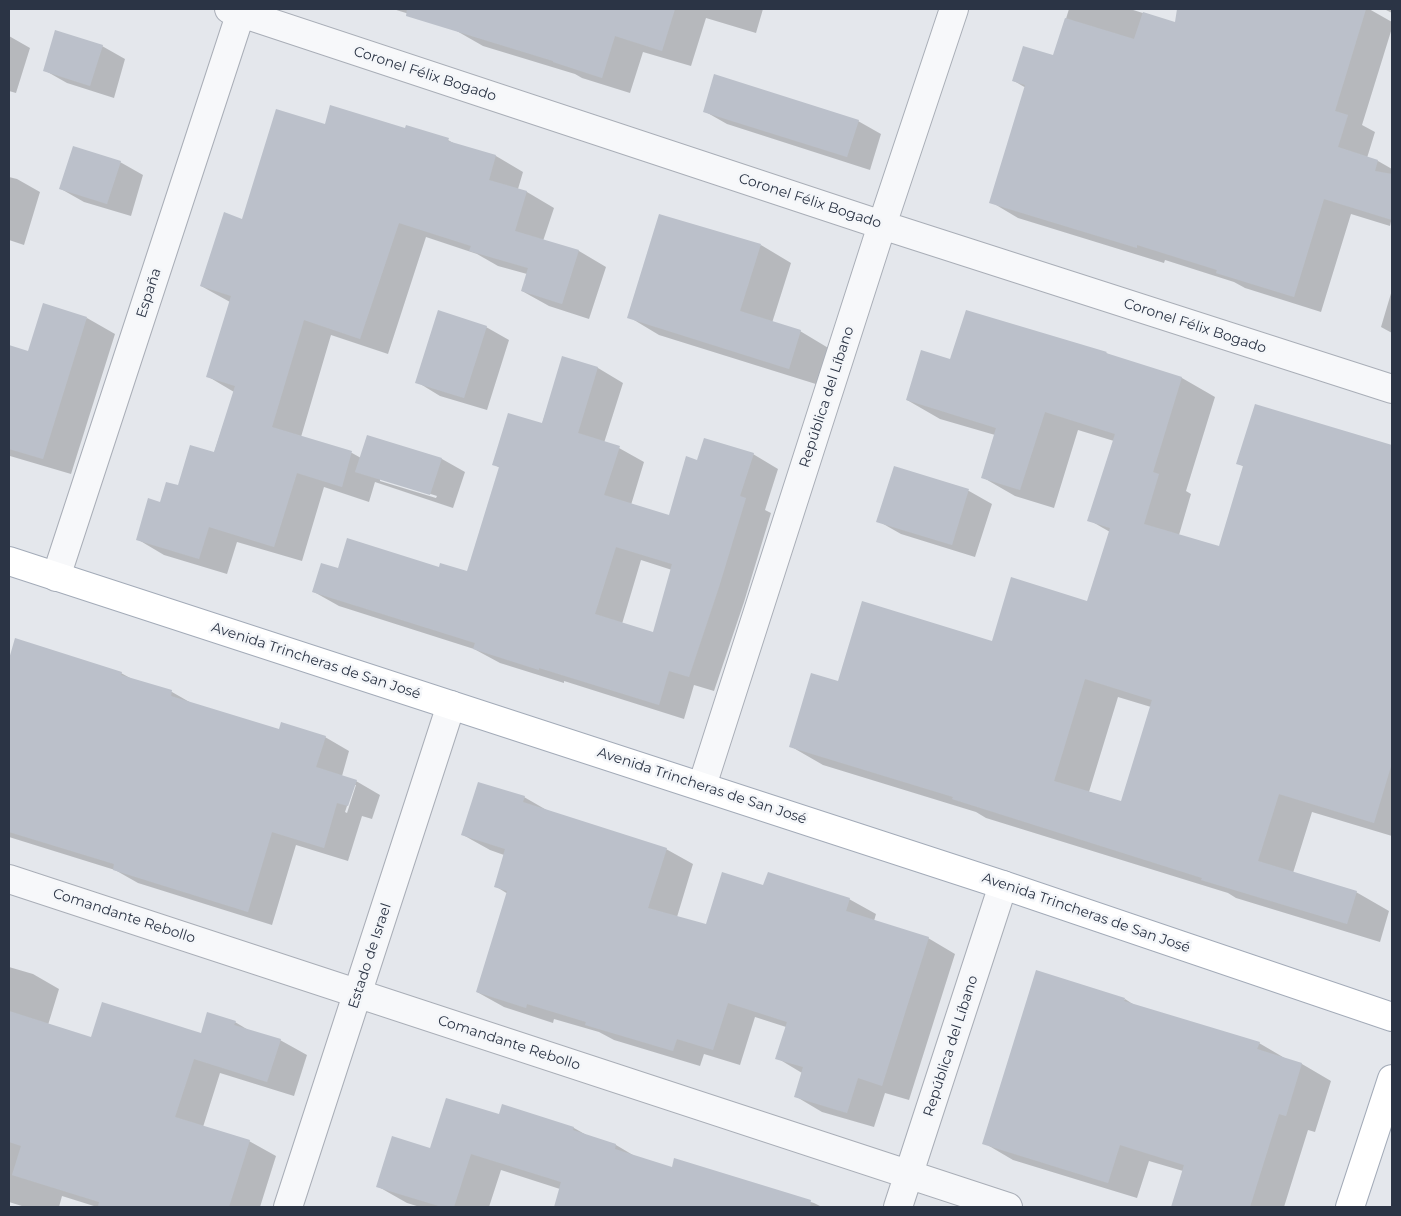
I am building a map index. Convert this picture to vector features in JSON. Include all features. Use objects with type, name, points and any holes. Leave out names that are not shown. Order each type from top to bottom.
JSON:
[{"type":"main road","name":"Avenida Trincheras de San José","points":[[9,561],[1003,885],[1392,1017]]},
{"type":"main road","points":[[1350,1207],[1392,1079]]},
{"type":"street","name":"República del Líbano","points":[[702,786],[882,225],[954,9]]},
{"type":"street","name":"Coronel Félix Bogado","points":[[237,10],[882,225],[1392,389]]},
{"type":"street","name":"España","points":[[56,577],[237,10]]},
{"type":"street","name":"Estado de Israel","points":[[288,1207],[451,705]]},
{"type":"street","name":"Comandante Rebollo","points":[[9,879],[908,1176],[1008,1207]]},
{"type":"street","name":"República del Líbano","points":[[898,1207],[1003,885]]},
{"type":"building","points":[[407,9],[675,9],[662,51],[615,36],[602,78],[406,16]]},
{"type":"building","points":[[1177,9],[1366,9],[1335,111],[1348,115],[1338,147],[1378,160],[1375,171],[1392,174],[1392,220],[1324,199],[1294,297],[1216,273],[1217,270],[1137,245],[1137,248],[989,203],[1025,85],[1012,81],[1023,46],[1053,55],[1065,18],[1134,39],[1143,12],[1175,22]]},
{"type":"building","points":[[55,30],[103,45],[90,86],[43,71]]},
{"type":"building","points":[[714,74],[859,120],[847,157],[703,112]]},
{"type":"building","points":[[330,105],[405,128],[406,125],[449,138],[448,141],[496,155],[489,180],[527,191],[515,231],[579,250],[562,304],[521,291],[528,268],[469,251],[471,246],[399,223],[360,339],[304,320],[272,427],[352,451],[342,487],[297,473],[274,547],[209,527],[199,559],[136,540],[148,498],[160,502],[166,482],[178,485],[190,445],[214,452],[235,386],[206,377],[231,296],[200,286],[224,212],[242,219],[276,109],[325,124]]},
{"type":"building","points":[[73,146],[121,161],[107,204],[59,189]]},
{"type":"building","points":[[659,214],[761,244],[740,311],[801,330],[789,369],[627,318]]},
{"type":"building","points":[[43,303],[87,317],[43,459],[9,449],[9,345],[28,351]]},
{"type":"building","points":[[438,310],[487,326],[464,398],[415,383]]},
{"type":"building","points":[[966,310],[1107,352],[1182,377],[1153,472],[1159,474],[1144,524],[1219,546],[1243,466],[1236,464],[1255,404],[1392,445],[1392,763],[1374,823],[1279,794],[1258,861],[1357,891],[1347,924],[1201,880],[1202,878],[952,799],[953,797],[789,747],[811,673],[838,681],[862,601],[992,641],[1011,577],[1087,601],[1110,528],[1087,521],[1115,434],[1045,412],[1020,490],[981,478],[996,428],[906,400],[921,350],[950,359]],"holes":[[[1085,679],[1152,700],[1121,801],[1054,781]]]},
{"type":"building","points":[[562,356],[598,367],[578,433],[620,446],[604,495],[669,515],[686,456],[697,460],[704,438],[754,453],[740,496],[746,498],[689,677],[669,671],[659,705],[473,649],[475,643],[312,592],[321,563],[338,568],[347,538],[439,567],[440,563],[467,571],[499,467],[492,465],[508,413],[542,423]],"holes":[[[616,547],[672,564],[653,632],[595,614]]]},
{"type":"building","points":[[367,435],[442,458],[430,495],[355,472]]},
{"type":"building","points":[[894,466],[969,489],[952,545],[876,522]]},
{"type":"building","points":[[15,638],[122,672],[121,675],[172,690],[171,696],[279,729],[281,722],[326,736],[316,767],[357,780],[348,806],[337,803],[324,848],[272,832],[248,912],[113,870],[114,864],[9,832],[9,659]]},
{"type":"building","points":[[478,782],[525,796],[523,802],[667,848],[648,908],[706,924],[722,872],[763,885],[768,872],[850,898],[846,911],[929,937],[882,1086],[858,1078],[847,1113],[794,1097],[803,1067],[775,1059],[787,1022],[728,1003],[713,1050],[677,1039],[673,1051],[585,1025],[586,1022],[527,1004],[526,1008],[476,992],[507,891],[494,887],[505,849],[461,835]]},
{"type":"building","points":[[1036,970],[1125,998],[1124,1001],[1260,1042],[1257,1049],[1302,1063],[1286,1116],[1279,1114],[1250,1207],[1171,1207],[1184,1165],[1120,1145],[1108,1183],[982,1144]]},
{"type":"building","points":[[102,1002],[201,1033],[207,1012],[236,1021],[234,1025],[281,1039],[267,1082],[194,1059],[175,1117],[250,1140],[229,1207],[98,1207],[99,1202],[12,1175],[21,1146],[9,1142],[9,1011],[91,1037]]},
{"type":"building","points":[[446,1098],[499,1114],[502,1104],[574,1127],[573,1130],[616,1144],[615,1149],[672,1167],[674,1158],[811,1200],[810,1207],[554,1207],[561,1182],[471,1154],[454,1207],[442,1207],[376,1187],[392,1136],[430,1148]]}]
